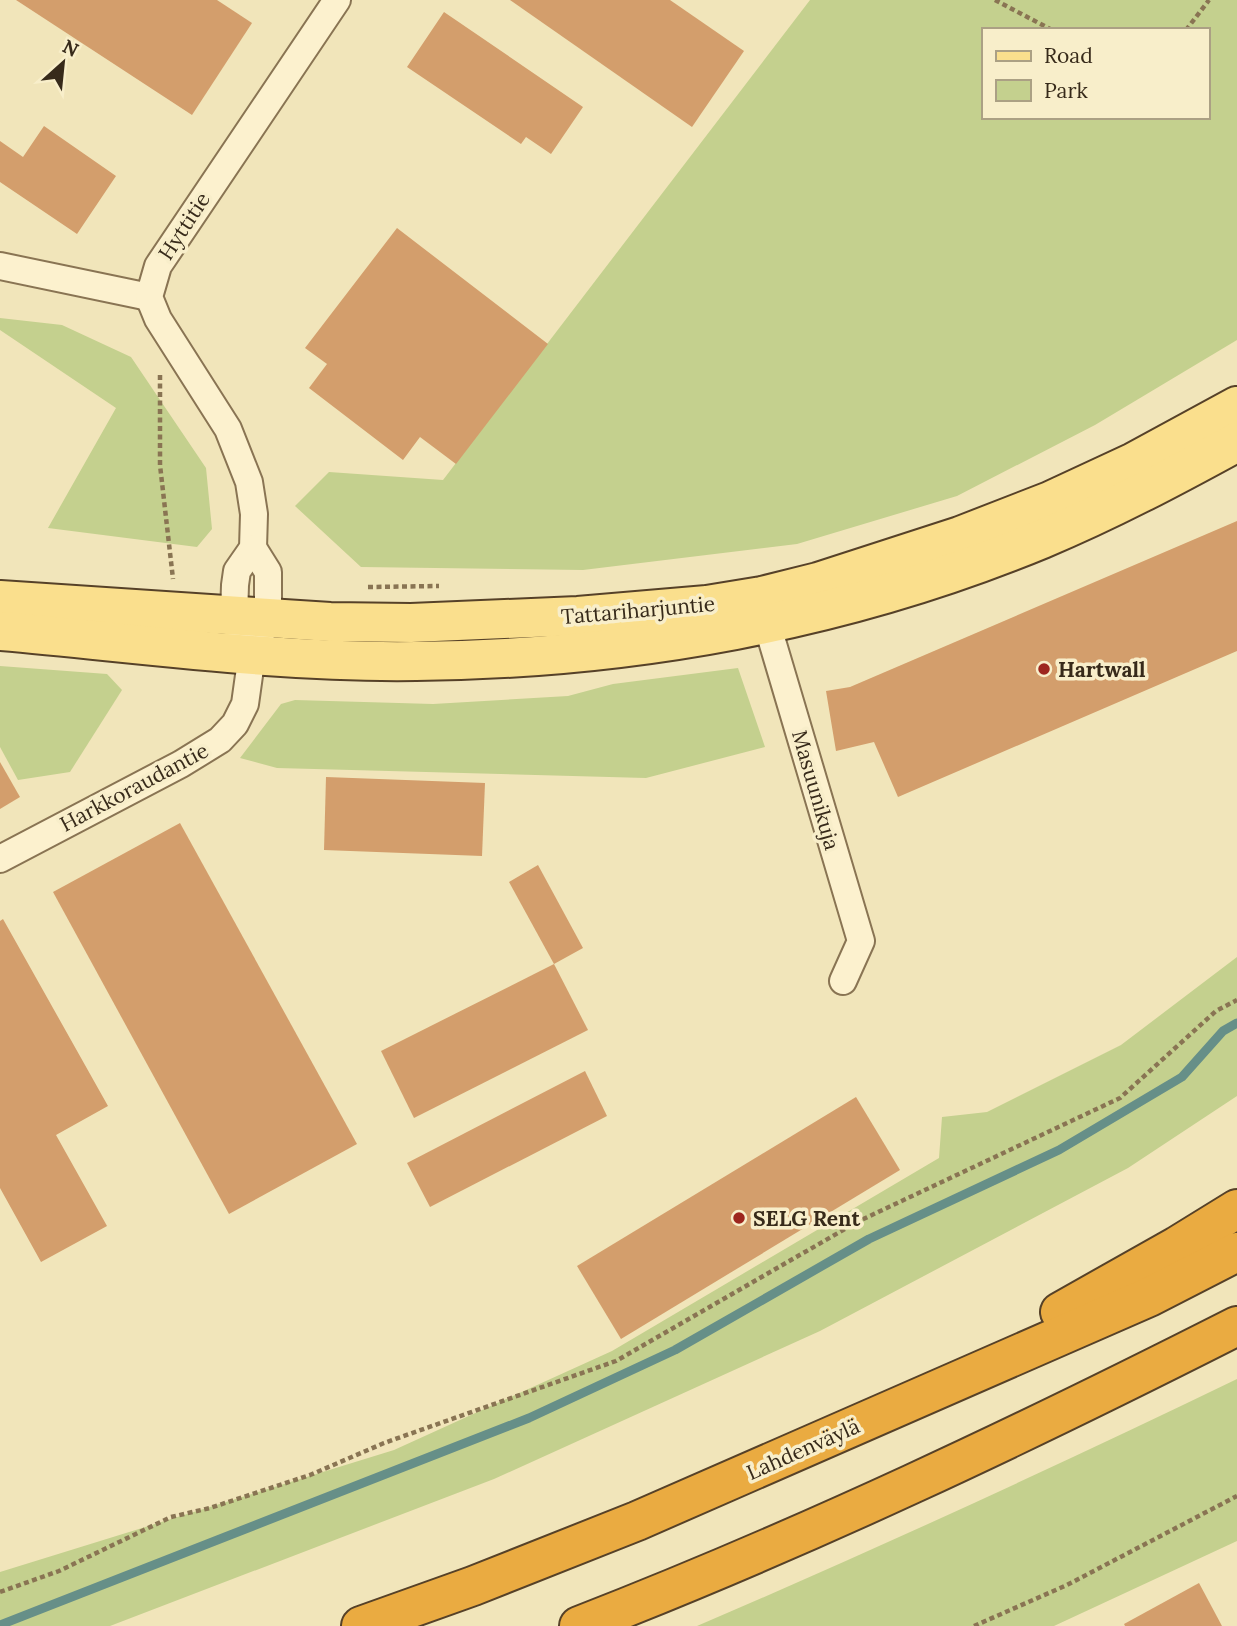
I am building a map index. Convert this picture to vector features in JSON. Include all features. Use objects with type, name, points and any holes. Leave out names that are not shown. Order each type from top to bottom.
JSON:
[{"type":"highway","points":[[989,1366],[1052,1316],[1237,1209]]},
{"type":"highway","name":"Lahdenväylä","points":[[361,1626],[637,1521],[1149,1297],[1237,1252]]},
{"type":"highway","points":[[579,1626],[684,1584],[1042,1423],[1237,1326]]},
{"type":"main road","name":"Tattariharjuntie","points":[[0,631],[252,654],[416,662],[590,652],[712,635],[818,582],[960,536],[1050,501],[1134,462],[1237,405]]},
{"type":"main road","name":"Tattariharjuntie","points":[[0,600],[251,617],[411,623],[578,617],[707,606],[764,610],[830,610],[919,584],[1042,539],[1157,485],[1237,442]]},
{"type":"street","name":"Hyttitie","points":[[149,297],[158,266],[337,0]]},
{"type":"street","points":[[0,266],[149,297],[158,319],[228,429],[249,482],[254,514],[253,548],[268,572],[251,617],[252,654]]},
{"type":"street","name":"Masuunikuja","points":[[764,610],[861,942],[843,981]]},
{"type":"street","name":"Harkkoraudantie","points":[[0,859],[181,764],[220,740],[235,724],[245,704],[252,654]]},
{"type":"path","points":[[995,0],[1048,28]]},
{"type":"path","points":[[1187,28],[1209,0]]},
{"type":"path","points":[[160,371],[160,465],[174,580]]},
{"type":"path","points":[[0,1592],[59,1571],[171,1517],[210,1508],[310,1475],[384,1443],[616,1361],[857,1222],[1120,1098],[1216,1011],[1237,1000]]},
{"type":"path","points":[[974,1626],[1067,1585],[1237,1496]]},
{"type":"green space","points":[[810,0],[1237,0],[1237,340],[1095,425],[957,496],[797,544],[583,570],[361,567],[295,506],[329,472],[443,480]]},
{"type":"green space","points":[[0,318],[62,325],[131,357],[206,468],[212,529],[197,547],[48,528],[116,408],[0,330]]},
{"type":"green space","points":[[0,666],[107,674],[122,690],[70,772],[18,780],[0,747]]},
{"type":"green space","points":[[738,668],[765,747],[646,778],[277,768],[240,758],[281,704],[295,700],[433,704],[568,696],[613,684]]},
{"type":"green space","points":[[1237,957],[1237,1096],[1128,1168],[820,1331],[494,1479],[110,1626],[0,1626],[0,1572],[394,1450],[612,1351],[939,1158],[942,1117],[987,1112],[1121,1045]]},
{"type":"green space","points":[[1237,1379],[1237,1541],[1054,1626],[697,1626],[968,1506]]},
{"type":"building","points":[[16,0],[217,0],[252,23],[192,115]]},
{"type":"building","points":[[510,0],[670,0],[744,51],[692,127]]},
{"type":"building","points":[[444,12],[583,107],[551,154],[526,137],[521,144],[407,67]]},
{"type":"building","points":[[44,126],[116,176],[77,234],[0,182],[0,141],[23,157]]},
{"type":"building","points":[[397,228],[548,344],[456,464],[420,437],[403,460],[309,388],[327,364],[305,348]]},
{"type":"building","name":"Hartwall","points":[[1237,521],[1237,651],[898,797],[874,742],[836,751],[826,691],[850,687]]},
{"type":"building","points":[[0,762],[20,797],[0,809]]},
{"type":"building","points":[[326,777],[485,783],[482,856],[324,850]]},
{"type":"building","points":[[180,823],[357,1144],[229,1214],[53,892]]},
{"type":"building","points":[[538,865],[583,948],[554,964],[509,882]]},
{"type":"building","points":[[3,919],[108,1106],[56,1135],[107,1226],[41,1262],[0,1188],[0,921]]},
{"type":"building","points":[[554,964],[588,1030],[414,1118],[381,1051]]},
{"type":"building","points":[[585,1071],[607,1116],[430,1207],[407,1163]]},
{"type":"building","name":"SELG Rent","points":[[856,1097],[900,1170],[621,1339],[577,1266]]},
{"type":"building","points":[[1199,1583],[1222,1626],[1125,1626],[1124,1624]]},
{"type":"waterway","points":[[0,1625],[529,1418],[675,1350],[869,1239],[1059,1150],[1182,1077],[1223,1031],[1237,1023]]},
{"type":"place","name":"Hartwall","points":[[1044,669]]},
{"type":"place","name":"SELG Rent","points":[[739,1218]]}]
